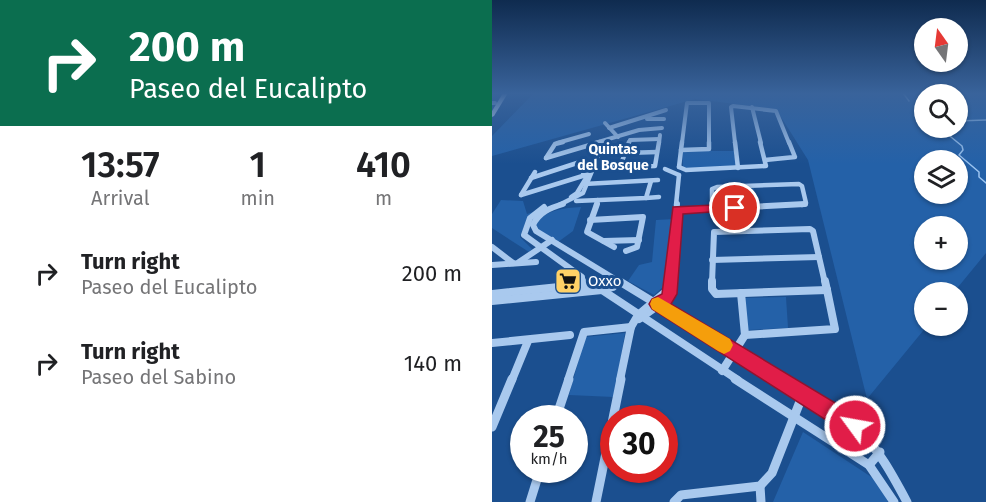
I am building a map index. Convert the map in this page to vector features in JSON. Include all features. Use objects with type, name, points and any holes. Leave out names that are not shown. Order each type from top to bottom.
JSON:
[{"type":"street","points":[[609,128],[644,116]]},
{"type":"street","points":[[560,405],[584,332],[637,320],[655,302],[667,299],[678,210],[677,173],[687,116]]},
{"type":"street","points":[[681,150],[709,149],[709,116]]},
{"type":"street","points":[[732,116],[738,168]]},
{"type":"street","points":[[665,169],[677,173],[686,170],[766,166],[754,116]]},
{"type":"street","points":[[765,160],[795,159],[778,116]]},
{"type":"street","points":[[589,172],[577,163],[533,175],[521,195],[589,172],[620,167],[655,166],[664,119],[635,120]]},
{"type":"street","points":[[605,123],[618,137]]},
{"type":"street","points":[[585,129],[597,143]]},
{"type":"street","points":[[589,134],[555,144],[546,157],[642,129],[660,134]]},
{"type":"street","points":[[620,167],[630,141],[660,134]]},
{"type":"street","points":[[582,285],[582,277],[525,237],[523,232],[537,211],[583,193],[584,184],[604,141]]},
{"type":"street","points":[[625,153],[657,152]]},
{"type":"street","points":[[679,167],[686,170]]},
{"type":"street","points":[[584,184],[658,180]]},
{"type":"street","points":[[647,198],[651,181]]},
{"type":"street","points":[[678,210],[712,209],[804,205],[806,203],[801,185],[714,187],[712,209]]},
{"type":"street","points":[[572,199],[659,197]]},
{"type":"street","points":[[598,200],[587,232],[614,247]]},
{"type":"street","points":[[525,237],[535,228],[540,214],[553,205]]},
{"type":"street","points":[[590,220],[643,217],[635,249],[626,251]]},
{"type":"street","points":[[525,226],[535,228],[855,426],[870,439],[880,452],[907,502]]},
{"type":"street","points":[[745,335],[835,329],[812,229],[714,232],[712,292],[716,294],[826,290]]},
{"type":"street","points":[[516,263],[552,240]]},
{"type":"street","points":[[604,241],[639,240]]},
{"type":"street","points":[[492,247],[516,263]]},
{"type":"street","points":[[712,261],[819,257]]},
{"type":"street","points":[[573,270],[586,260]]},
{"type":"street","points":[[492,265],[536,262]]},
{"type":"street","points":[[492,294],[619,281]]},
{"type":"street","points":[[492,301],[602,290],[613,287],[619,281]]},
{"type":"street","points":[[602,290],[637,320],[722,371],[869,465],[885,485],[894,502]]},
{"type":"street","points":[[722,371],[745,335],[741,293]]},
{"type":"street","points":[[596,502],[637,320]]},
{"type":"street","points":[[492,344],[570,335]]},
{"type":"street","points":[[492,427],[528,341]]},
{"type":"street","points":[[674,502],[681,495],[760,486],[772,473],[803,394]]},
{"type":"street","points":[[869,465],[880,452]]},
{"type":"street","points":[[530,502],[536,483]]},
{"type":"street","points":[[760,486],[761,502]]},
{"type":"shaded area","points":[[511,116],[633,116],[492,156],[492,136]]},
{"type":"shaded area","points":[[781,116],[914,116],[914,138],[968,138],[968,116],[986,116],[986,253],[962,282],[914,282],[914,336],[919,336],[867,399],[808,160]]},
{"type":"shaded area","points":[[682,151],[734,151],[736,167],[683,168]]},
{"type":"shaded area","points":[[754,188],[757,204],[716,206],[716,189]]},
{"type":"shaded area","points":[[501,200],[523,201],[527,214],[533,212],[520,237],[532,249],[529,252],[492,228],[492,214]]},
{"type":"shaded area","points":[[581,207],[573,231],[558,242],[535,229],[535,223],[550,212]]},
{"type":"shaded area","points":[[675,219],[664,286],[654,295],[628,281],[639,265],[652,262],[656,220]]},
{"type":"shaded area","points":[[786,297],[788,328],[747,330],[745,298]]},
{"type":"shaded area","points":[[625,333],[614,397],[569,395],[585,337]]},
{"type":"shaded area","points":[[803,432],[879,482],[888,502],[773,502]]},
{"type":"waterway","points":[[968,121],[986,120]]},
{"type":"waterway","points":[[952,138],[962,146],[963,150],[959,155],[979,172],[979,177],[986,183]]},
{"type":"slow traffic","points":[[658,304],[724,345]]},
{"type":"place","name":"Oxxo","points":[[568,281]]},
{"type":"district","name":"Quintas del Bosque","points":[[613,158]]},
{"type":"route","points":[[735,208],[678,210],[669,294],[667,299],[657,304],[855,426]]}]
